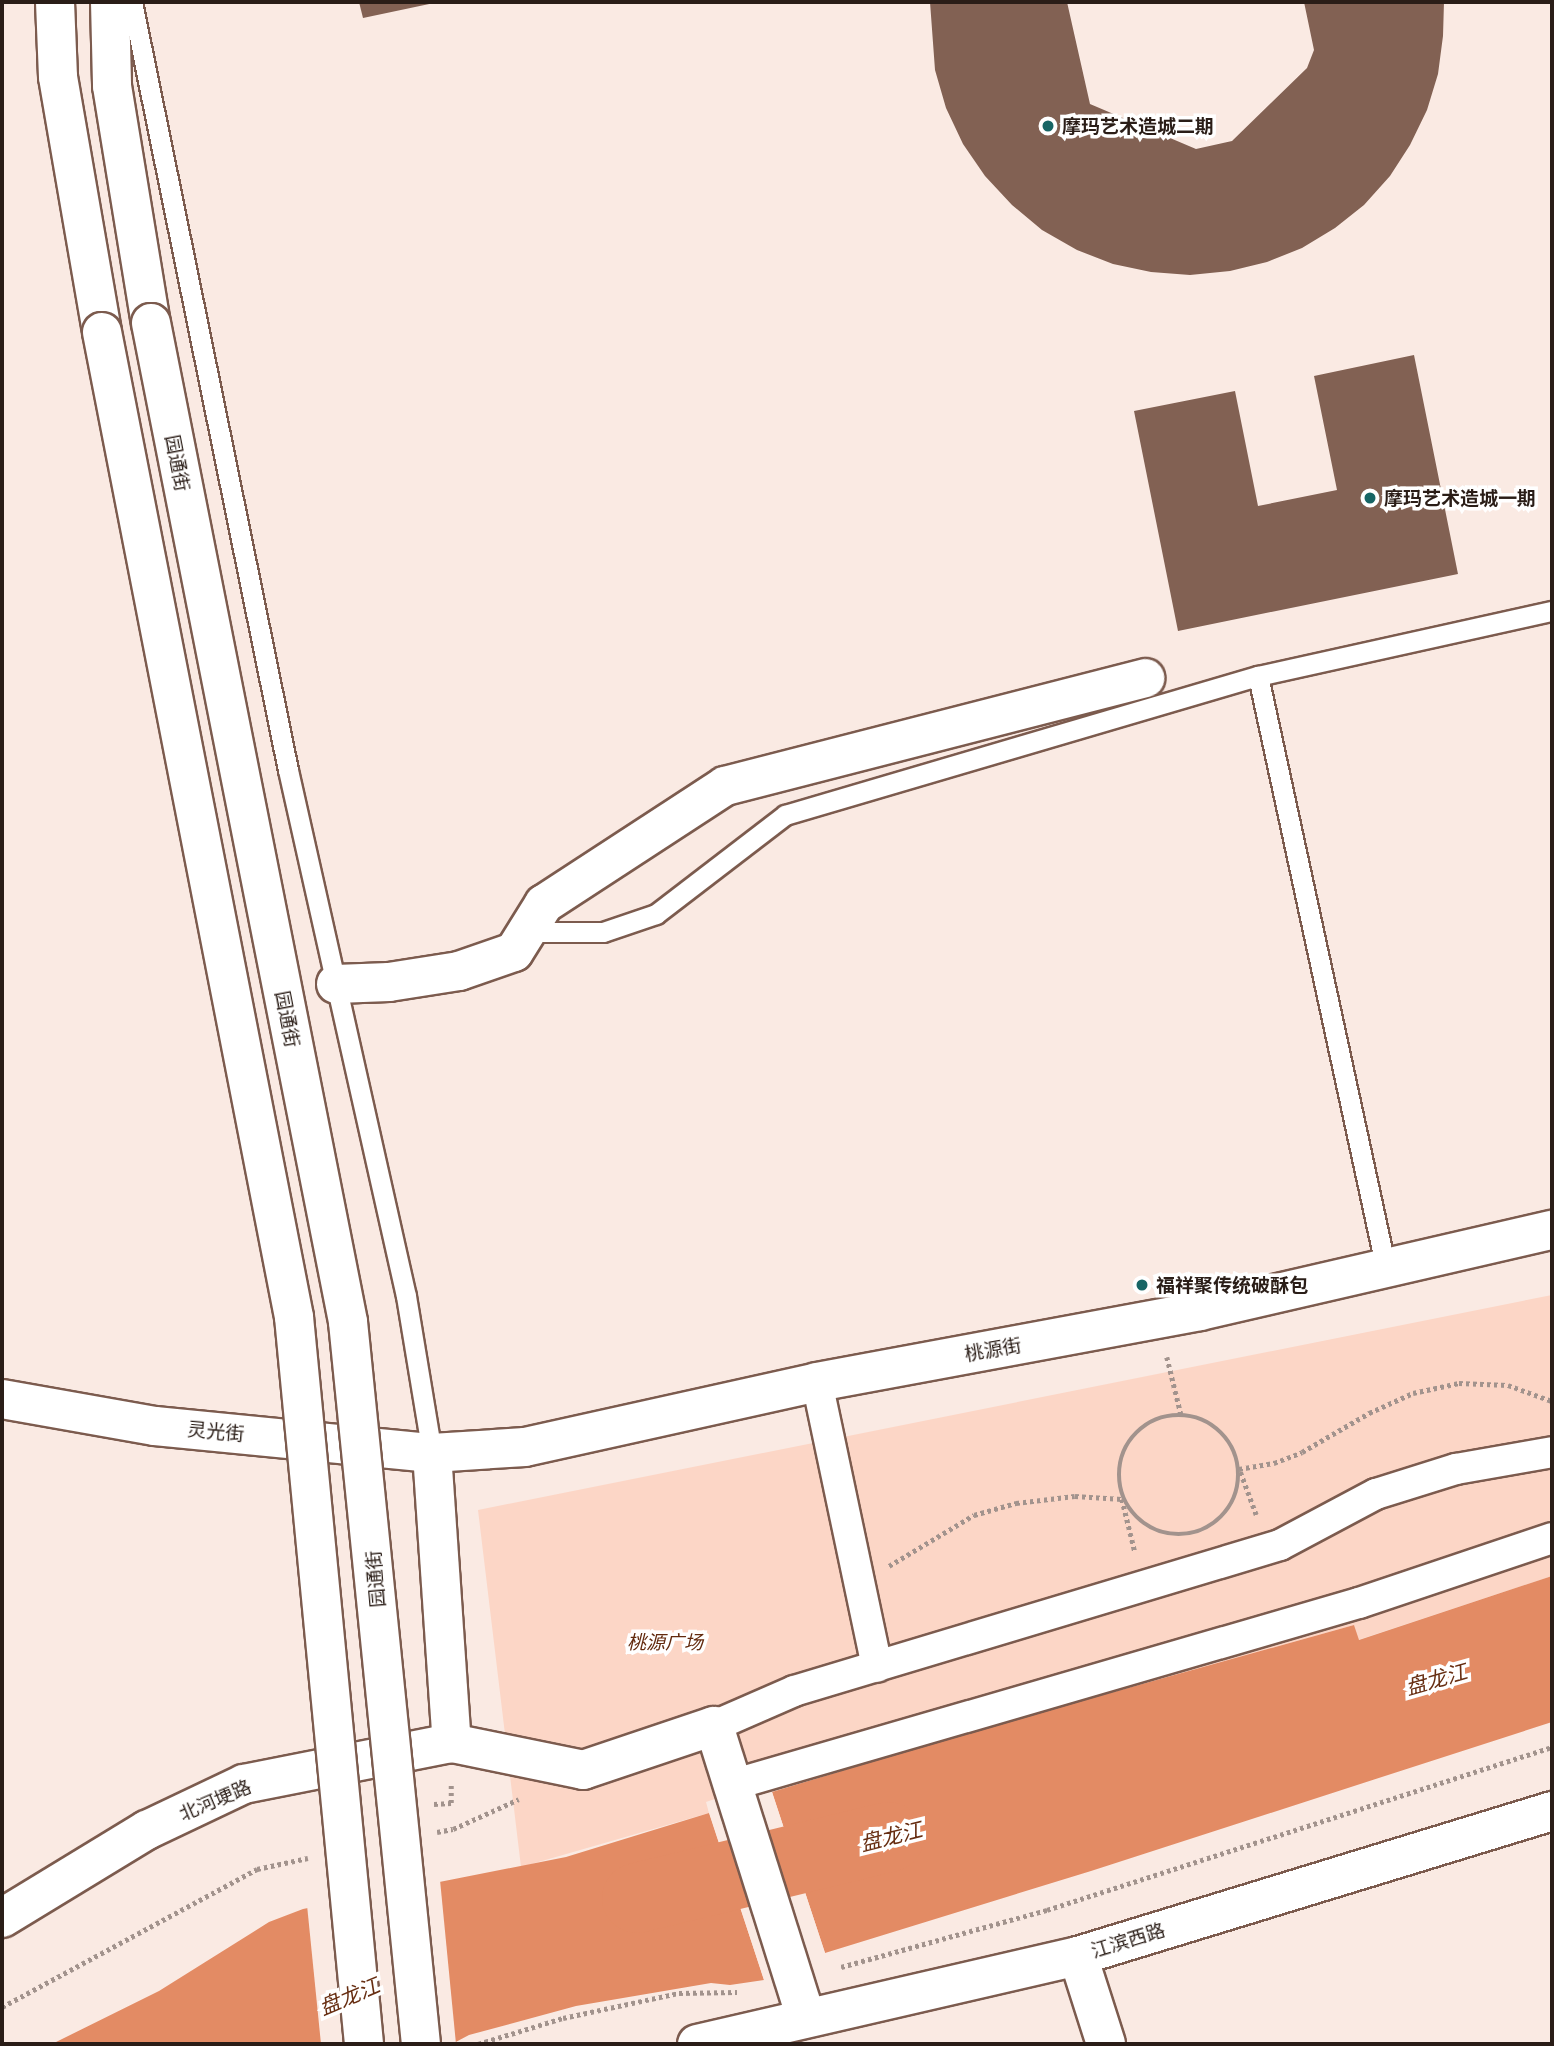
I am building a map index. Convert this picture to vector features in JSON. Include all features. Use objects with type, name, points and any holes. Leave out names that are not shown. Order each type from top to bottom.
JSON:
[{"type":"street","points":[[55,2],[58,76],[102,332],[294,1317],[364,2044]]},
{"type":"street","name":"园通街","points":[[110,2],[112,86],[151,323],[348,1322],[421,2044]]},
{"type":"street","points":[[336,984],[389,982],[459,971],[514,952],[544,904],[724,786],[1145,678]]},
{"type":"street","name":"桃源街","points":[[432,1453],[525,1447],[817,1382],[1158,1319],[1552,1230]]},
{"type":"street","points":[[817,1382],[877,1667]]},
{"type":"street","name":"灵光街","points":[[2,1399],[155,1426],[432,1453]]},
{"type":"street","points":[[432,1453],[452,1743],[583,1770],[714,1726],[794,1692],[1267,1549],[1376,1494],[1456,1469],[1552,1452]]},
{"type":"street","points":[[733,1789],[1359,1603],[1552,1538]]},
{"type":"street","points":[[714,1726],[806,2018]]},
{"type":"street","name":"北河埂路","points":[[2,1918],[147,1830],[244,1784],[452,1743]]},
{"type":"street","name":"江滨西路","points":[[697,2044],[1078,1955],[1552,1811]]},
{"type":"street","points":[[1078,1955],[1106,2044]]},
{"type":"lane","points":[[132,2],[282,743],[406,1296],[432,1453]]},
{"type":"lane","points":[[526,932],[603,932],[656,914],[785,815],[1258,676],[1552,611]]},
{"type":"lane","points":[[1258,676],[1386,1269]]},
{"type":"path","points":[[1158,1319],[1181,1414]]},
{"type":"path","points":[[1239,1469],[1274,1463],[1302,1452],[1369,1413],[1413,1393],[1459,1383],[1508,1385],[1552,1401]]},
{"type":"path","points":[[1143,1586],[1118,1482],[1120,1461],[1128,1441],[1143,1426],[1161,1417],[1181,1414],[1203,1419],[1220,1432],[1233,1448],[1267,1549]]},
{"type":"path","points":[[1122,1499],[1137,1520],[1155,1532],[1175,1536],[1196,1534],[1215,1524],[1230,1509],[1238,1490],[1239,1469]]},
{"type":"path","points":[[859,1584],[974,1515],[1016,1503],[1075,1496],[1122,1499]]},
{"type":"path","points":[[478,2044],[563,2018],[679,1993],[743,1992],[1047,1910],[1552,1747]]},
{"type":"path","points":[[427,1834],[453,1829],[524,1797]]},
{"type":"path","points":[[2,2007],[257,1869],[309,1858]]},
{"type":"green space","name":"桃源广场","points":[[1552,1295],[1552,1576],[1358,1640],[1354,1625],[977,1730],[772,1792],[768,1781],[706,1802],[709,1813],[521,1867],[478,1510]]},
{"type":"water","points":[[1552,1576],[1552,1722],[1091,1871],[825,1953],[772,1792],[977,1730],[1354,1625],[1359,1640]]},
{"type":"water","points":[[709,1813],[764,1980],[730,1985],[711,1983],[576,2006],[469,2035],[452,2044],[52,2044],[159,1991],[269,1922],[303,1909],[566,1857]]},
{"type":"pier","points":[[771,1788],[826,1956],[821,1954],[769,1793]]},
{"type":"pier","points":[[708,1809],[713,1812],[767,1979],[765,1983]]},
{"type":"pier","points":[[440,1880],[456,2044],[321,2044],[307,1905]]},
{"type":"building","points":[[359,2],[434,2],[434,3],[363,18]]},
{"type":"building","name":"摩玛艺术造城二期","points":[[930,2],[1067,2],[1090,104],[1196,149],[1232,141],[1307,68],[1314,50],[1304,2],[1444,2],[1443,36],[1438,74],[1427,110],[1410,145],[1390,176],[1364,205],[1335,228],[1302,248],[1267,262],[1230,271],[1190,275],[1151,272],[1113,264],[1077,250],[1042,230],[1012,205],[985,176],[963,144],[946,108],[935,70]]},
{"type":"building","name":"摩玛艺术造城一期","points":[[1414,355],[1458,574],[1178,631],[1134,411],[1235,391],[1258,506],[1337,490],[1314,376]]},
{"type":"waterway","name":"盘龙江","points":[[637,1898],[889,1837]]},
{"type":"place","name":"摩玛艺术造城二期","points":[[1048,126]]},
{"type":"place","name":"摩玛艺术造城一期","points":[[1370,498]]},
{"type":"place","name":"福祥聚传统破酥包","points":[[1142,1285]]}]
